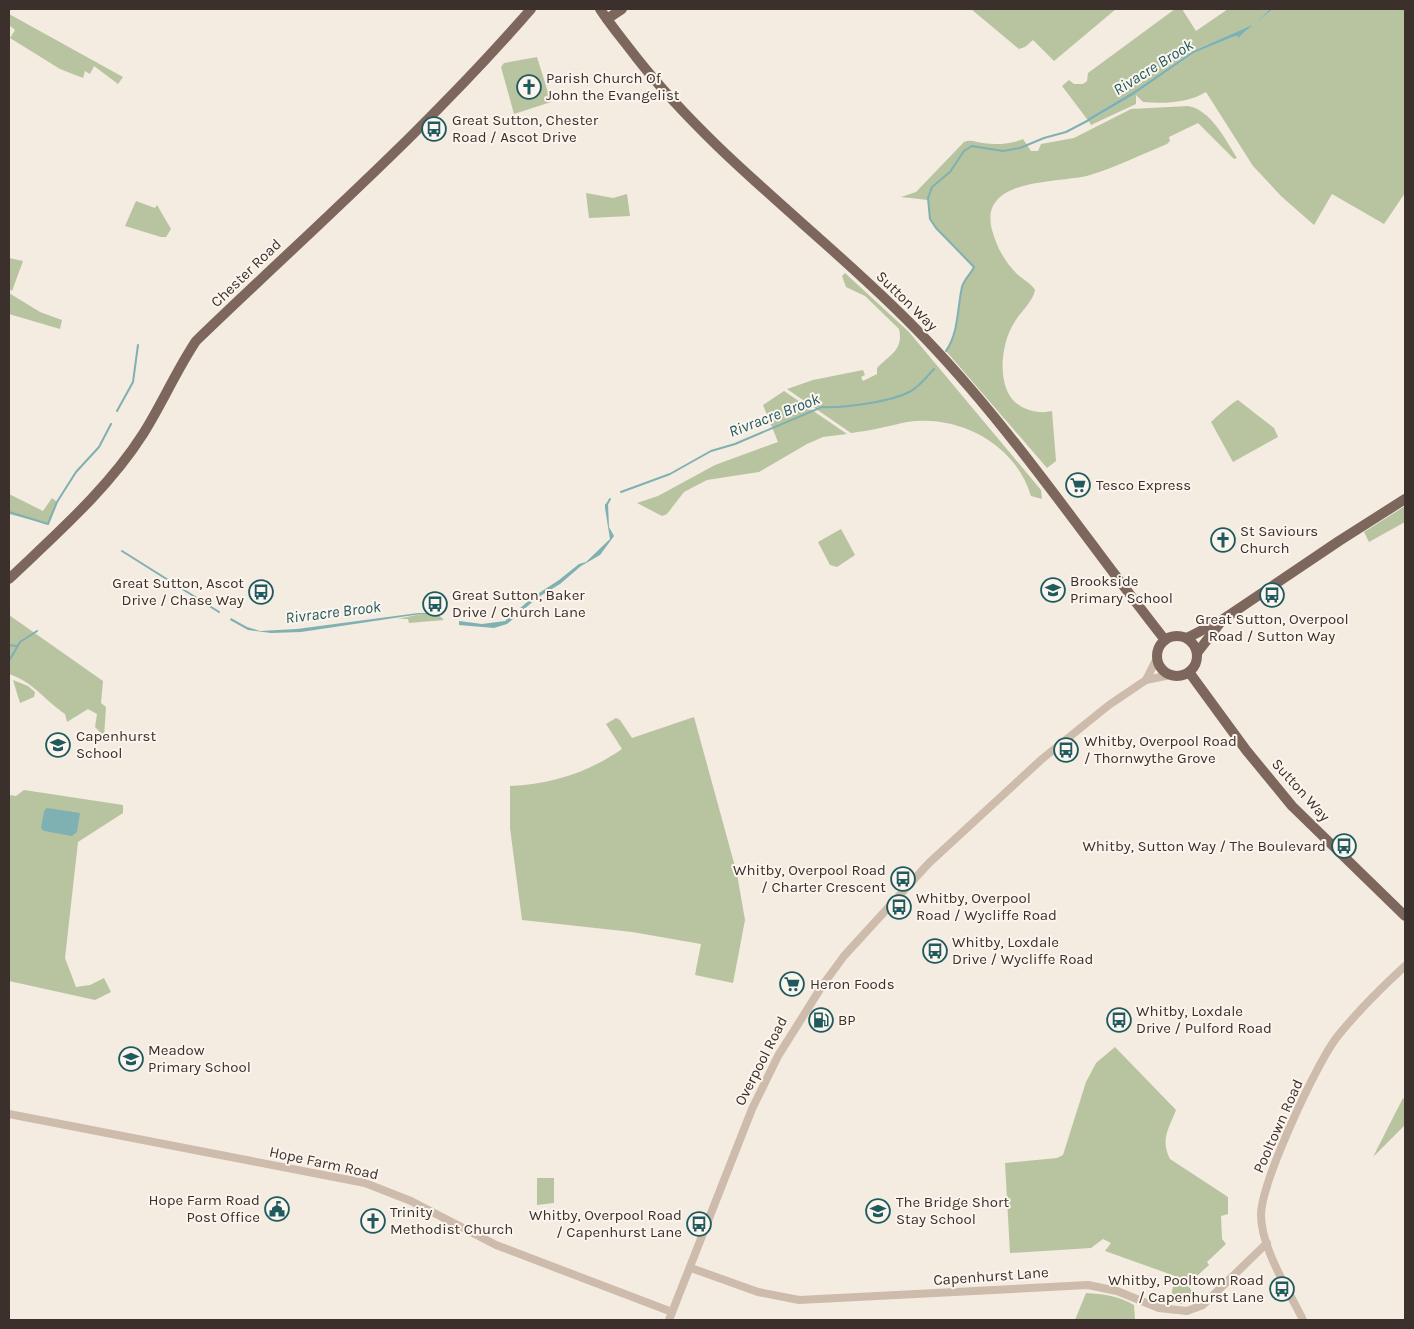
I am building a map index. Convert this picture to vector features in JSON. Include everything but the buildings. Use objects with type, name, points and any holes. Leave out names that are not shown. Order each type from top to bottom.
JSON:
[{"type":"main road","name":"Chester Road","points":[[9,579],[108,481],[144,433],[180,365],[196,341],[475,71],[531,9]]},
{"type":"main road","name":"Sutton Way","points":[[600,9],[658,84],[718,147],[916,328],[954,370],[1081,528],[1112,572],[1165,640]]},
{"type":"main road","points":[[607,19],[622,9]]},
{"type":"main road","points":[[1187,638],[1222,620],[1405,499]]},
{"type":"main road","points":[[1197,653],[1187,638],[1178,636],[1165,640],[1158,651],[1157,658],[1160,666],[1170,675],[1183,675],[1189,672],[1194,666],[1197,653],[1222,620]]},
{"type":"main road","name":"Sutton Way","points":[[1189,672],[1246,750],[1292,806],[1405,916]]},
{"type":"street","name":"Overpool Road","points":[[1146,680],[1157,658]]},
{"type":"street","name":"Overpool Road","points":[[670,1320],[752,1109],[769,1073],[797,1022],[844,956],[929,863],[1055,748],[1110,705],[1146,680],[1170,675]]},
{"type":"street","name":"Pooltown Road","points":[[1303,1320],[1267,1243],[1261,1215],[1266,1186],[1304,1098],[1336,1038],[1373,997],[1405,966]]},
{"type":"street","name":"Hope Farm Road","points":[[9,1114],[365,1183],[412,1201],[496,1245],[672,1312]]},
{"type":"street","name":"Capenhurst Lane","points":[[691,1268],[758,1292],[799,1300],[1088,1285],[1117,1291],[1159,1308],[1187,1311],[1203,1305],[1267,1243]]},
{"type":"green space","points":[[971,9],[1116,9],[1054,61],[1033,40],[1025,47],[1019,49]]},
{"type":"green space","points":[[1175,9],[1182,9],[1196,31],[1228,9],[1270,9],[1254,24],[1193,51],[1134,91],[1087,119],[1062,86],[1069,80],[1074,84],[1083,84],[1087,81],[1088,73]]},
{"type":"green space","points":[[1273,9],[1405,9],[1405,193],[1384,224],[1332,194],[1314,225],[1281,196],[1253,166],[1206,92],[1183,101],[1167,103],[1143,102],[1136,95],[1136,104],[1091,125],[1089,121],[1132,96],[1194,53],[1233,37],[1238,36],[1238,39]]},
{"type":"green space","points":[[9,14],[123,77],[118,84],[94,66],[90,74],[85,71],[83,78],[60,69],[10,38],[15,30],[9,25]]},
{"type":"green space","points":[[537,57],[551,102],[514,114],[501,67],[504,63]]},
{"type":"green space","points":[[1188,106],[1204,113],[1217,126],[1237,158],[1234,159],[1198,123],[1169,137],[1170,141],[1167,144],[1100,172],[1077,178],[1042,182],[1009,191],[997,200],[991,213],[992,230],[1001,253],[1018,275],[1035,290],[1032,299],[1010,331],[1004,353],[1003,375],[1005,386],[1016,403],[1033,411],[1052,411],[1056,461],[1047,468],[946,351],[953,336],[964,281],[974,267],[936,228],[929,216],[928,200],[901,197],[916,192],[967,141],[998,144],[1023,139],[1031,151],[1038,151],[1041,144],[1074,138],[1131,109]]},
{"type":"green space","points":[[586,193],[613,198],[627,194],[630,216],[589,218]]},
{"type":"green space","points":[[136,201],[155,208],[157,205],[171,229],[166,237],[125,226]]},
{"type":"green space","points":[[9,258],[23,261],[12,291],[9,289]]},
{"type":"green space","points":[[845,273],[909,332],[1041,490],[1042,499],[1031,496],[1024,478],[1013,462],[999,448],[966,428],[947,423],[927,421],[907,422],[851,433],[787,389],[813,380],[863,370],[865,375],[861,377],[863,381],[877,374],[877,368],[897,347],[900,336],[899,329],[865,296],[846,287],[842,276]]},
{"type":"green space","points":[[9,293],[40,312],[62,320],[60,329],[9,314]]},
{"type":"green space","points":[[784,391],[847,434],[823,437],[807,444],[759,472],[707,480],[684,492],[667,514],[662,516],[637,503],[658,496],[715,465],[778,442],[763,405]]},
{"type":"green space","points":[[1238,400],[1274,428],[1278,437],[1233,462],[1211,422]]},
{"type":"green space","points":[[9,494],[43,511],[52,498],[57,502],[48,524],[9,514]]},
{"type":"green space","points":[[1405,506],[1405,522],[1369,542],[1364,532]]},
{"type":"green space","points":[[841,529],[855,555],[837,567],[830,565],[818,542]]},
{"type":"green space","points":[[421,614],[436,615],[444,620],[409,623],[408,619],[398,619]]},
{"type":"green space","points":[[9,615],[103,681],[101,703],[106,707],[104,737],[100,737],[100,732],[95,727],[97,714],[88,709],[67,722],[65,714],[26,682],[9,674]]},
{"type":"green space","points":[[13,680],[28,686],[35,692],[34,697],[20,703]]},
{"type":"green space","points":[[694,717],[737,874],[745,920],[733,983],[695,975],[701,944],[632,932],[522,920],[510,828],[510,786],[540,783],[569,776],[596,765],[622,749],[606,724],[616,718],[620,720],[632,738]]},
{"type":"green space","points":[[24,790],[123,805],[123,813],[78,842],[65,958],[76,987],[90,985],[104,978],[111,992],[95,1000],[9,981],[9,795],[16,796]]},
{"type":"green space","points":[[1115,1047],[1176,1110],[1168,1128],[1166,1140],[1170,1159],[1228,1197],[1228,1214],[1221,1216],[1222,1239],[1226,1244],[1207,1262],[1209,1265],[1187,1285],[1199,1299],[1182,1304],[1170,1302],[1175,1276],[1105,1251],[1111,1243],[1103,1239],[1091,1248],[1010,1253],[1005,1163],[1057,1158],[1063,1155],[1086,1082],[1096,1063]]},
{"type":"green space","points":[[1403,1098],[1405,1100],[1405,1125],[1373,1157]]},
{"type":"green space","points":[[537,1178],[554,1178],[554,1203],[537,1205]]},
{"type":"green space","points":[[1086,1293],[1123,1299],[1134,1305],[1135,1320],[1075,1320]]},
{"type":"water","points":[[1270,9],[1273,9],[1238,39],[1238,36],[1233,37],[1194,53],[1132,96],[1089,121],[1087,119],[1134,91],[1193,51],[1254,24]]},
{"type":"water","points":[[608,503],[609,527],[614,536],[600,555],[581,566],[560,584],[537,598],[507,624],[494,628],[459,625],[459,621],[482,624],[505,621],[533,597],[579,564],[586,562],[610,539],[605,508],[605,504]]},
{"type":"water","points":[[418,613],[436,613],[444,620],[436,615],[421,614],[301,632],[271,633],[248,630],[230,620],[231,618],[247,627],[260,631],[297,629]]},
{"type":"water","points":[[47,808],[80,813],[77,832],[72,836],[44,831],[41,828],[44,811]]},
{"type":"waterway","name":"Rivracre Brook","points":[[946,351],[953,336],[962,287],[974,267],[936,228],[930,219],[928,198],[932,187],[950,172],[964,151],[972,146],[1003,151],[1020,148],[1044,138],[1066,132],[1089,120]]},
{"type":"waterway","points":[[117,411],[133,382],[138,345]]},
{"type":"waterway","name":"Rivracre Brook","points":[[621,492],[670,474],[711,451],[735,444],[822,407],[868,404],[902,395],[911,391],[934,369]]},
{"type":"waterway","name":"Rivacre Brook","points":[[9,512],[48,524],[57,502],[76,472],[99,447],[111,424]]},
{"type":"waterway","name":"Rivracre Brook","points":[[606,506],[610,499]]},
{"type":"waterway","name":"Rivracre Brook","points":[[122,551],[219,612]]},
{"type":"waterway","points":[[9,661],[20,642],[37,631]]},
{"type":"waterway","points":[[9,645],[16,646]]},
{"type":"place","name":"Parish Church Of John the Evangelist","points":[[529,87]]},
{"type":"place","name":"Great Sutton, Chester Road / Ascot Drive","points":[[434,129]]},
{"type":"place","name":"Tesco Express","points":[[1078,485]]},
{"type":"place","name":"St Saviours Church","points":[[1223,540]]},
{"type":"place","name":"Brookside Primary School","points":[[1053,590]]},
{"type":"place","name":"Great Sutton, Ascot Drive / Chase Way","points":[[261,592]]},
{"type":"place","name":"Great Sutton, Overpool Road / Sutton Way","points":[[1272,595]]},
{"type":"place","name":"Great Sutton, Baker Drive / Church Lane","points":[[435,604]]},
{"type":"place","name":"Capenhurst School","points":[[58,745]]},
{"type":"place","name":"Whitby, Overpool Road / Thornwythe Grove","points":[[1066,750]]},
{"type":"place","name":"Whitby, Sutton Way / The Boulevard","points":[[1344,846]]},
{"type":"place","name":"Whitby, Overpool Road / Charter Crescent","points":[[903,879]]},
{"type":"place","name":"Whitby, Overpool Road / Wycliffe Road","points":[[899,907]]},
{"type":"place","name":"Whitby, Loxdale Drive / Wycliffe Road","points":[[935,951]]},
{"type":"place","name":"Heron Foods","points":[[792,984]]},
{"type":"place","name":"BP","points":[[821,1020]]},
{"type":"place","name":"Whitby, Loxdale Drive / Pulford Road","points":[[1119,1020]]},
{"type":"place","name":"Meadow Primary School","points":[[131,1059]]},
{"type":"place","name":"Hope Farm Road Post Office","points":[[277,1209]]},
{"type":"place","name":"The Bridge Short Stay School","points":[[878,1211]]},
{"type":"place","name":"Trinity Methodist Church","points":[[373,1221]]},
{"type":"place","name":"Whitby, Overpool Road / Capenhurst Lane","points":[[699,1224]]},
{"type":"place","name":"Whitby, Pooltown Road / Capenhurst Lane","points":[[1282,1289]]}]
